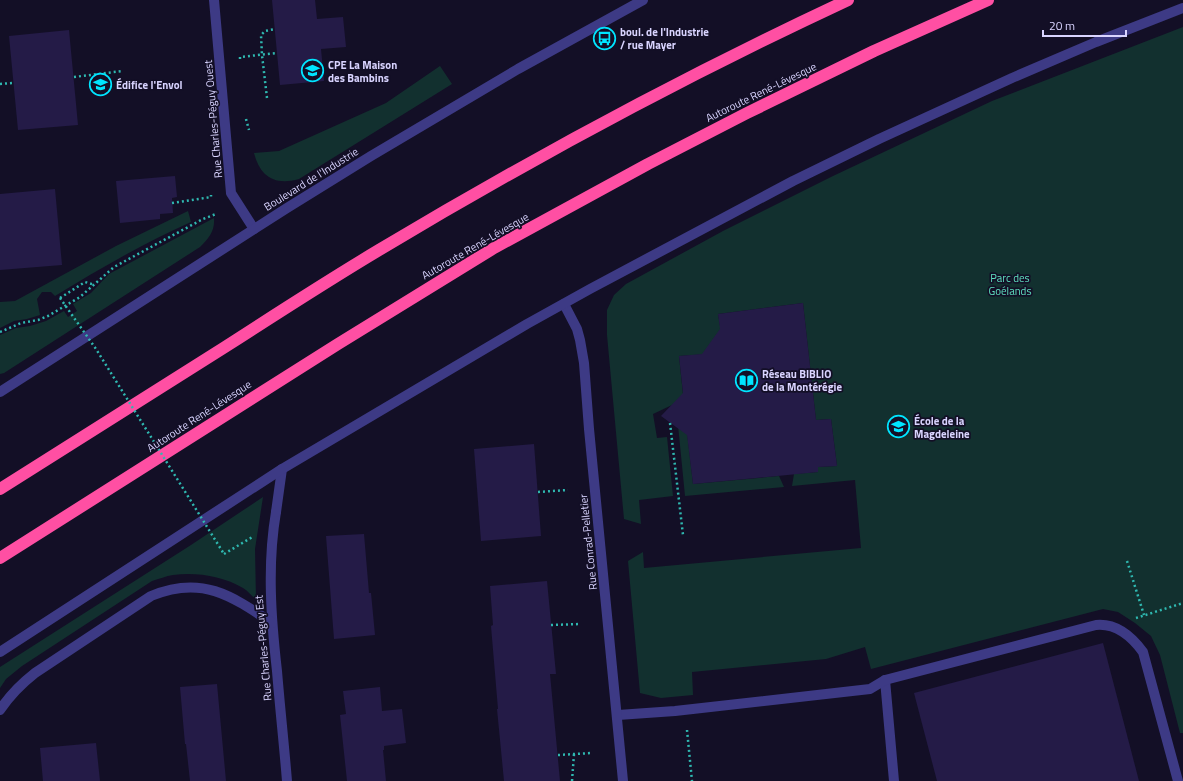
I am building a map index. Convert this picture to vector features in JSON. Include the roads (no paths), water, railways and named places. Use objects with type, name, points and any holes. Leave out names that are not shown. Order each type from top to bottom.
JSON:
[{"type":"highway","points":[[0,489],[288,306],[448,210],[659,92],[764,39],[848,0]]},
{"type":"highway","name":"Autoroute René-Lévesque","points":[[0,558],[344,340],[494,248],[648,164],[740,116],[874,51],[988,0]]},
{"type":"street","name":"Rue Charles-Péguy Ouest","points":[[214,0],[231,193],[254,229]]},
{"type":"street","name":"Boulevard de l'Industrie","points":[[0,392],[364,160],[472,95],[643,0]]},
{"type":"street","points":[[0,652],[282,469],[459,364],[590,289],[793,181],[879,139],[1012,78],[1096,42],[1183,8]]},
{"type":"street","name":"Rue Conrad-Pelletier","points":[[564,304],[577,329],[584,364],[624,781]]},
{"type":"street","name":"Rue Charles-Péguy Est","points":[[282,469],[271,557],[270,578],[272,623],[287,781]]},
{"type":"street","points":[[0,710],[20,685],[35,673],[151,596],[164,590],[182,587],[196,587],[213,590],[247,606],[272,623]]},
{"type":"street","points":[[618,715],[686,710],[870,689],[885,680],[1096,625],[1105,624],[1113,626],[1127,634],[1143,652],[1178,781]]},
{"type":"street","points":[[885,680],[894,781]]},
{"type":"place","name":"boul. de l'Industrie / rue Mayer","points":[[605,38]]},
{"type":"place","name":"CPE La Maison des Bambins","points":[[312,71]]},
{"type":"place","name":"Édifice l'Envol","points":[[101,85]]},
{"type":"place","name":"Réseau BIBLIO de la Montérégie","points":[[747,380]]},
{"type":"place","name":"École de la Magdeleine","points":[[899,427]]},
{"type":"park label","name":"Parc des Goélands","points":[[1010,284]]}]
